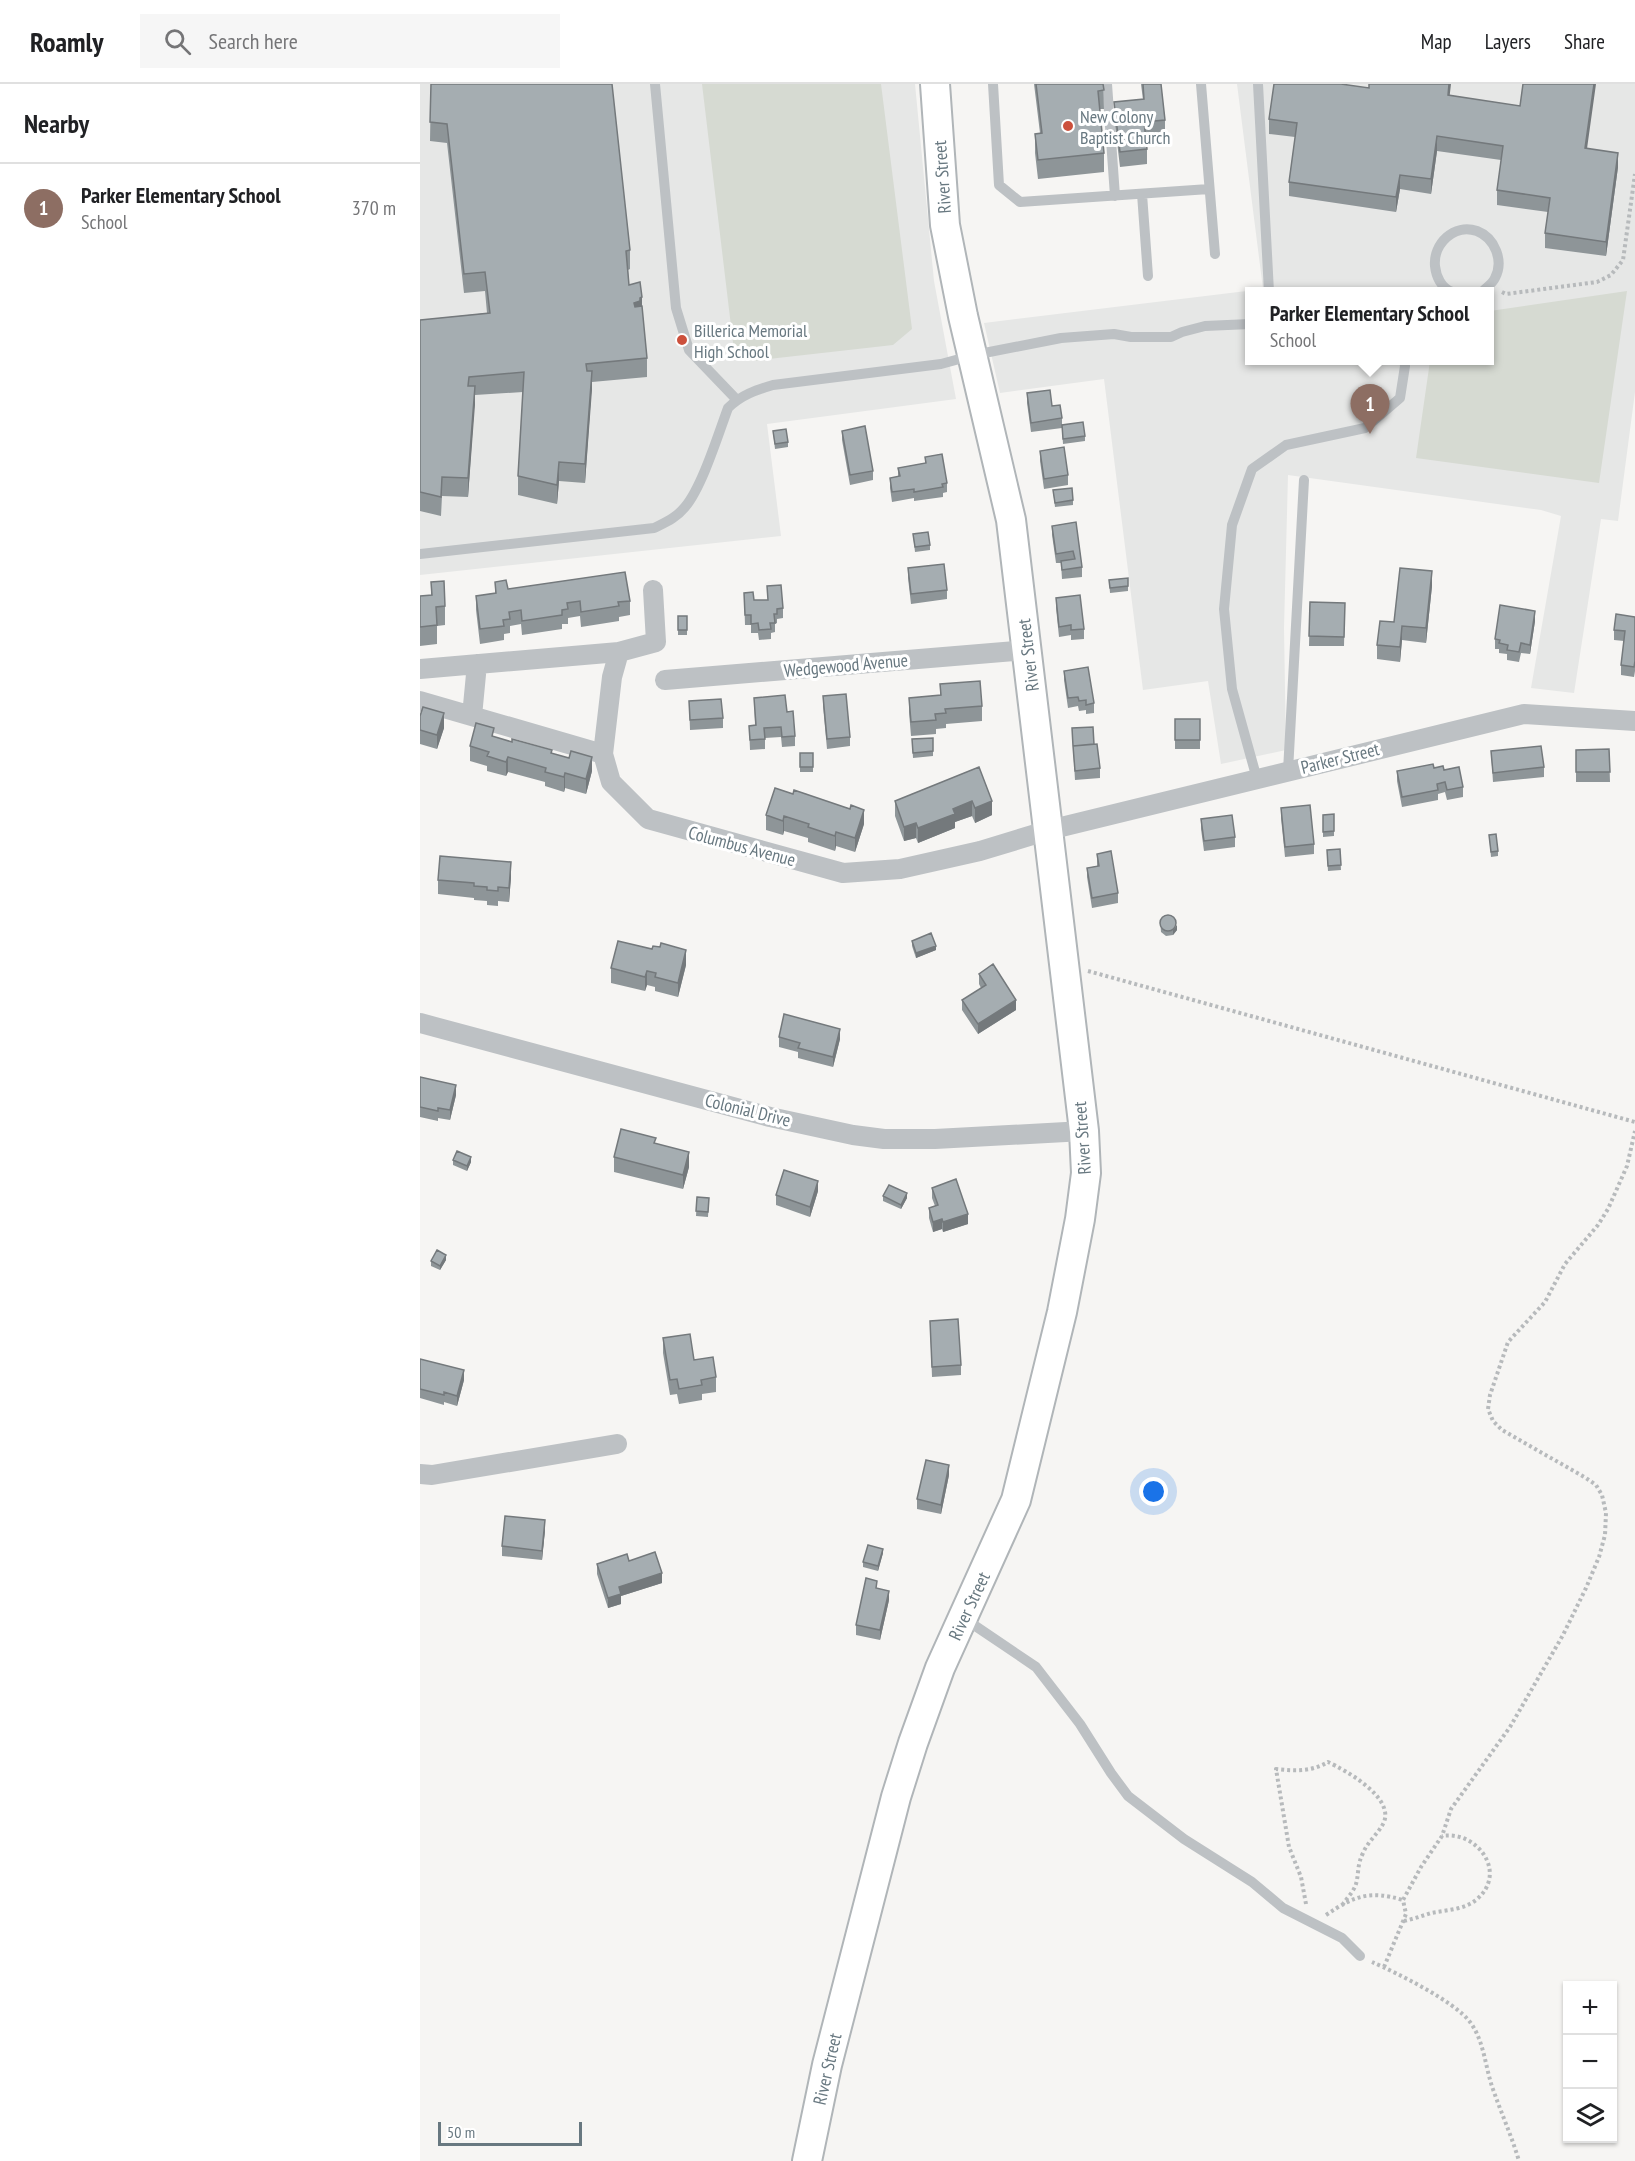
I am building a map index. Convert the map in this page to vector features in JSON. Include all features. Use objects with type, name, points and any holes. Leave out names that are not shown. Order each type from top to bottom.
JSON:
[{"type":"main road","name":"River Street","points":[[807,2161],[827,2065],[896,1797],[913,1743],[940,1668],[1016,1500],[1062,1312],[1080,1219],[1086,1173],[1084,1131],[1011,520],[974,354],[963,316],[945,225],[935,84]]},
{"type":"street","points":[[420,669],[619,652],[656,642],[653,590]]},
{"type":"street","name":"Wedgewood Avenue","points":[[665,680],[1027,650]]},
{"type":"street","points":[[420,701],[603,754],[612,677],[619,652]]},
{"type":"street","points":[[472,716],[477,664]]},
{"type":"street","name":"Parker Street","points":[[1049,830],[1524,714],[1635,721]]},
{"type":"street","name":"Columbus Avenue","points":[[603,754],[611,782],[648,819],[843,873],[900,869],[980,851],[1049,830]]},
{"type":"street","name":"Colonial Drive","points":[[420,1023],[770,1117],[853,1135],[935,1139],[1084,1131]]},
{"type":"street","points":[[420,1474],[432,1475],[617,1444]]},
{"type":"lane","points":[[655,84],[676,308],[689,350],[736,399]]},
{"type":"lane","points":[[993,84],[999,185],[1020,202],[1209,189]]},
{"type":"lane","points":[[1107,84],[1115,195]]},
{"type":"lane","points":[[1201,84],[1215,255]]},
{"type":"lane","points":[[1258,84],[1269,287]]},
{"type":"lane","points":[[1142,194],[1148,276]]},
{"type":"lane","points":[[1444,287],[1436,275],[1434,256],[1442,240],[1458,230],[1477,231],[1492,242],[1499,260],[1496,278],[1487,287]]},
{"type":"lane","points":[[420,554],[654,528],[672,520],[686,507],[696,489],[728,408],[736,399],[773,385],[941,364],[974,354],[1061,338],[1114,334],[1131,337],[1171,337],[1205,326],[1245,324]]},
{"type":"lane","points":[[1257,779],[1232,688],[1224,609],[1232,525],[1252,469],[1286,445],[1365,428],[1400,398],[1405,365]]},
{"type":"lane","points":[[1288,771],[1304,480]]},
{"type":"lane","points":[[963,1617],[1036,1667],[1080,1724],[1128,1796],[1184,1839],[1252,1882],[1283,1908],[1342,1938],[1360,1956]]},
{"type":"path","points":[[1494,290],[1506,294],[1597,282],[1611,275],[1623,260],[1635,174]]},
{"type":"path","points":[[1064,964],[1635,1122]]},
{"type":"path","points":[[1384,1967],[1406,1914],[1403,1900],[1443,1836],[1450,1809],[1510,1727],[1563,1635],[1599,1557],[1605,1535],[1606,1513],[1602,1495],[1596,1485],[1502,1430],[1493,1421],[1488,1410],[1490,1395],[1508,1342],[1545,1302],[1565,1263],[1598,1225],[1608,1209],[1627,1166],[1635,1131]]},
{"type":"path","points":[[1343,1904],[1356,1884],[1358,1865],[1364,1850],[1384,1821],[1384,1808],[1375,1794],[1362,1782],[1347,1770],[1328,1762],[1317,1769],[1292,1771],[1276,1769],[1289,1846],[1301,1877],[1307,1912],[1312,1922],[1359,1896],[1388,1896],[1403,1900]]},
{"type":"path","points":[[1403,1921],[1461,1908],[1475,1900],[1488,1884],[1490,1870],[1487,1857],[1476,1846],[1462,1839],[1443,1836]]},
{"type":"path","points":[[1360,1956],[1440,1998],[1464,2015],[1472,2024],[1486,2059],[1493,2090],[1519,2161]]},
{"type":"shaded area","name":"Billerica Memorial High School","points":[[420,84],[915,84],[934,281],[956,399],[767,424],[781,536],[420,575]]},
{"type":"shaded area","points":[[702,84],[881,84],[912,329],[893,345],[752,361],[734,351]]},
{"type":"shaded area","points":[[1237,84],[1635,84],[1635,392],[1618,521],[1601,519],[1574,693],[1531,688],[1561,516],[1541,510],[1288,475],[1284,628],[1286,750],[1221,764],[1208,681],[1143,690],[1104,379],[1000,393],[984,323],[1245,291],[1245,365],[1494,365],[1494,287],[1263,287]]},
{"type":"shaded area","points":[[1627,291],[1599,483],[1416,458],[1429,365],[1494,365],[1494,310]]},
{"type":"building","name":"Billerica Memorial High School","points":[[431,84],[612,84],[630,250],[626,251],[629,285],[640,282],[642,297],[640,301],[634,303],[635,307],[642,306],[647,358],[586,364],[587,371],[592,371],[585,464],[559,462],[557,485],[518,476],[524,372],[469,377],[468,386],[475,386],[468,478],[442,477],[441,497],[420,492],[420,320],[490,313],[485,272],[464,274],[447,124],[430,122]]},
{"type":"building","points":[[1036,84],[1103,84],[1104,90],[1098,91],[1104,153],[1038,160],[1035,134],[1042,133]]},
{"type":"building","points":[[1143,84],[1161,84],[1165,120],[1144,122],[1147,149],[1120,152],[1114,102],[1144,99]]},
{"type":"building","points":[[1274,84],[1341,84],[1369,88],[1369,84],[1449,84],[1448,95],[1520,106],[1523,84],[1594,84],[1585,148],[1618,153],[1606,242],[1545,233],[1550,198],[1497,190],[1503,146],[1437,136],[1431,179],[1400,175],[1396,197],[1289,182],[1297,123],[1269,119]]},
{"type":"building","points":[[1050,390],[1052,406],[1060,405],[1062,418],[1031,423],[1027,393]]},
{"type":"building","points":[[1083,422],[1085,436],[1063,439],[1062,425]]},
{"type":"building","points":[[865,426],[873,471],[850,475],[842,431]]},
{"type":"building","points":[[786,429],[788,442],[775,444],[773,431]]},
{"type":"building","points":[[1064,447],[1068,475],[1044,479],[1040,451]]},
{"type":"building","points":[[942,454],[947,483],[942,484],[943,487],[914,492],[914,489],[892,492],[890,478],[900,476],[898,468],[926,463],[925,457]]},
{"type":"building","points":[[1072,488],[1073,500],[1055,503],[1053,490]]},
{"type":"building","points":[[1076,522],[1082,567],[1062,570],[1061,561],[1075,559],[1073,551],[1056,554],[1052,526]]},
{"type":"building","points":[[928,532],[930,545],[915,547],[913,534]]},
{"type":"building","points":[[944,564],[947,590],[911,594],[908,568]]},
{"type":"building","points":[[1400,568],[1432,571],[1426,628],[1402,626],[1400,647],[1377,645],[1380,621],[1394,622]]},
{"type":"building","points":[[625,572],[630,601],[618,602],[619,606],[581,612],[580,601],[567,603],[568,609],[562,610],[562,615],[522,621],[521,610],[509,612],[510,619],[503,620],[504,626],[480,629],[476,596],[496,593],[495,582],[506,580],[508,589]]},
{"type":"building","points":[[1128,578],[1128,586],[1110,588],[1109,580]]},
{"type":"building","points":[[444,581],[445,606],[436,607],[437,625],[420,627],[420,596],[432,595],[431,582]]},
{"type":"building","points":[[781,585],[783,608],[777,609],[777,614],[774,614],[775,623],[770,623],[771,629],[759,630],[758,623],[751,624],[751,615],[745,615],[744,593],[753,592],[754,600],[768,600],[767,586]]},
{"type":"building","points":[[1080,595],[1084,629],[1071,630],[1071,625],[1059,627],[1056,598]]},
{"type":"building","points":[[1310,602],[1345,603],[1344,637],[1309,636]]},
{"type":"building","points":[[1500,605],[1535,611],[1530,645],[1521,643],[1519,652],[1507,650],[1508,645],[1499,643],[1500,640],[1495,639]]},
{"type":"building","points":[[1616,614],[1635,617],[1634,667],[1621,665],[1625,631],[1614,630]]},
{"type":"building","points":[[678,616],[687,616],[687,630],[678,630]]},
{"type":"building","points":[[1088,667],[1094,703],[1086,705],[1086,700],[1079,701],[1078,697],[1068,698],[1064,671]]},
{"type":"building","points":[[980,681],[982,706],[945,709],[946,713],[935,714],[936,720],[911,722],[909,698],[941,695],[940,684]]},
{"type":"building","points":[[846,694],[850,737],[827,739],[823,696]]},
{"type":"building","points":[[785,695],[787,712],[793,711],[795,736],[782,737],[781,727],[764,728],[765,739],[750,740],[749,726],[756,725],[754,698]]},
{"type":"building","points":[[721,699],[723,718],[690,720],[689,701]]},
{"type":"building","points":[[423,707],[444,713],[437,735],[420,730],[420,716]]},
{"type":"building","points":[[1175,719],[1200,719],[1200,740],[1175,740]]},
{"type":"building","points":[[476,723],[494,728],[492,736],[512,742],[512,739],[552,750],[551,753],[569,758],[571,751],[592,757],[586,779],[565,773],[564,777],[545,772],[546,768],[508,757],[506,762],[487,756],[489,752],[470,746]]},
{"type":"building","points":[[1093,727],[1094,744],[1073,746],[1072,728]]},
{"type":"building","points":[[933,738],[933,751],[913,753],[912,739]]},
{"type":"building","points":[[1097,744],[1100,768],[1075,771],[1073,746]]},
{"type":"building","points":[[1541,746],[1544,767],[1493,773],[1491,751]]},
{"type":"building","points":[[1609,749],[1610,772],[1576,772],[1576,750]]},
{"type":"building","points":[[800,753],[813,753],[813,767],[800,767]]},
{"type":"building","points":[[1433,764],[1434,768],[1443,766],[1444,770],[1459,767],[1463,787],[1447,790],[1445,782],[1437,784],[1438,790],[1402,797],[1397,771]]},
{"type":"building","points":[[979,767],[992,801],[975,808],[972,801],[953,809],[955,814],[918,828],[916,823],[904,827],[895,801]]},
{"type":"building","points":[[775,788],[793,794],[794,790],[850,809],[851,805],[864,810],[855,838],[836,832],[835,836],[784,816],[783,821],[766,815]]},
{"type":"building","points":[[1310,805],[1314,844],[1285,847],[1281,808]]},
{"type":"building","points":[[1334,814],[1334,831],[1323,832],[1323,815]]},
{"type":"building","points":[[1232,815],[1235,837],[1204,841],[1201,819]]},
{"type":"building","points":[[1496,834],[1498,851],[1491,852],[1489,835]]},
{"type":"building","points":[[1340,849],[1341,865],[1328,866],[1327,850]]},
{"type":"building","points":[[1111,851],[1118,893],[1092,898],[1087,868],[1099,866],[1097,854]]},
{"type":"building","points":[[440,856],[511,862],[509,888],[498,887],[498,891],[487,890],[487,887],[474,886],[474,883],[438,880]]},
{"type":"building","points":[[1165,915],[1171,915],[1176,923],[1174,929],[1165,931],[1160,926],[1160,920]]},
{"type":"building","points":[[931,933],[936,946],[916,953],[912,941]]},
{"type":"building","points":[[618,941],[652,949],[653,946],[660,947],[661,943],[686,950],[678,983],[655,977],[656,973],[647,971],[645,977],[611,968]]},
{"type":"building","points":[[993,964],[1016,1000],[978,1024],[962,1000],[986,985],[979,974]]},
{"type":"building","points":[[784,1014],[840,1029],[833,1057],[798,1048],[800,1043],[779,1037]]},
{"type":"building","points":[[420,1077],[456,1085],[450,1110],[438,1108],[438,1111],[420,1107]]},
{"type":"building","points":[[621,1129],[656,1138],[654,1143],[689,1152],[683,1175],[614,1157]]},
{"type":"building","points":[[457,1151],[471,1157],[467,1166],[453,1160]]},
{"type":"building","points":[[784,1170],[818,1181],[810,1207],[776,1195]]},
{"type":"building","points":[[956,1179],[968,1214],[943,1222],[942,1219],[933,1222],[929,1208],[938,1205],[932,1188]]},
{"type":"building","points":[[889,1185],[907,1193],[901,1205],[883,1196]]},
{"type":"building","points":[[697,1197],[709,1198],[708,1212],[696,1211]]},
{"type":"building","points":[[437,1250],[446,1255],[440,1266],[431,1261]]},
{"type":"building","points":[[958,1319],[961,1365],[932,1367],[930,1321]]},
{"type":"building","points":[[690,1334],[694,1360],[713,1357],[716,1377],[701,1380],[702,1385],[679,1389],[677,1379],[670,1380],[663,1338]]},
{"type":"building","points":[[420,1359],[464,1370],[457,1396],[420,1389]]},
{"type":"building","points":[[926,1460],[949,1465],[941,1505],[917,1499]]},
{"type":"building","points":[[505,1516],[545,1520],[542,1551],[502,1546]]},
{"type":"building","points":[[868,1545],[883,1549],[878,1566],[863,1562]]},
{"type":"building","points":[[655,1552],[662,1573],[619,1587],[621,1594],[608,1598],[597,1564],[627,1554],[629,1561]]},
{"type":"building","points":[[866,1578],[877,1581],[876,1588],[889,1591],[880,1630],[856,1625]]},
{"type":"place","name":"New Colony Baptist Church","points":[[1068,126]]},
{"type":"place","name":"Billerica Memorial High School","points":[[682,340]]},
{"type":"place","name":"Parker Elementary School","points":[[1370,434]]}]
